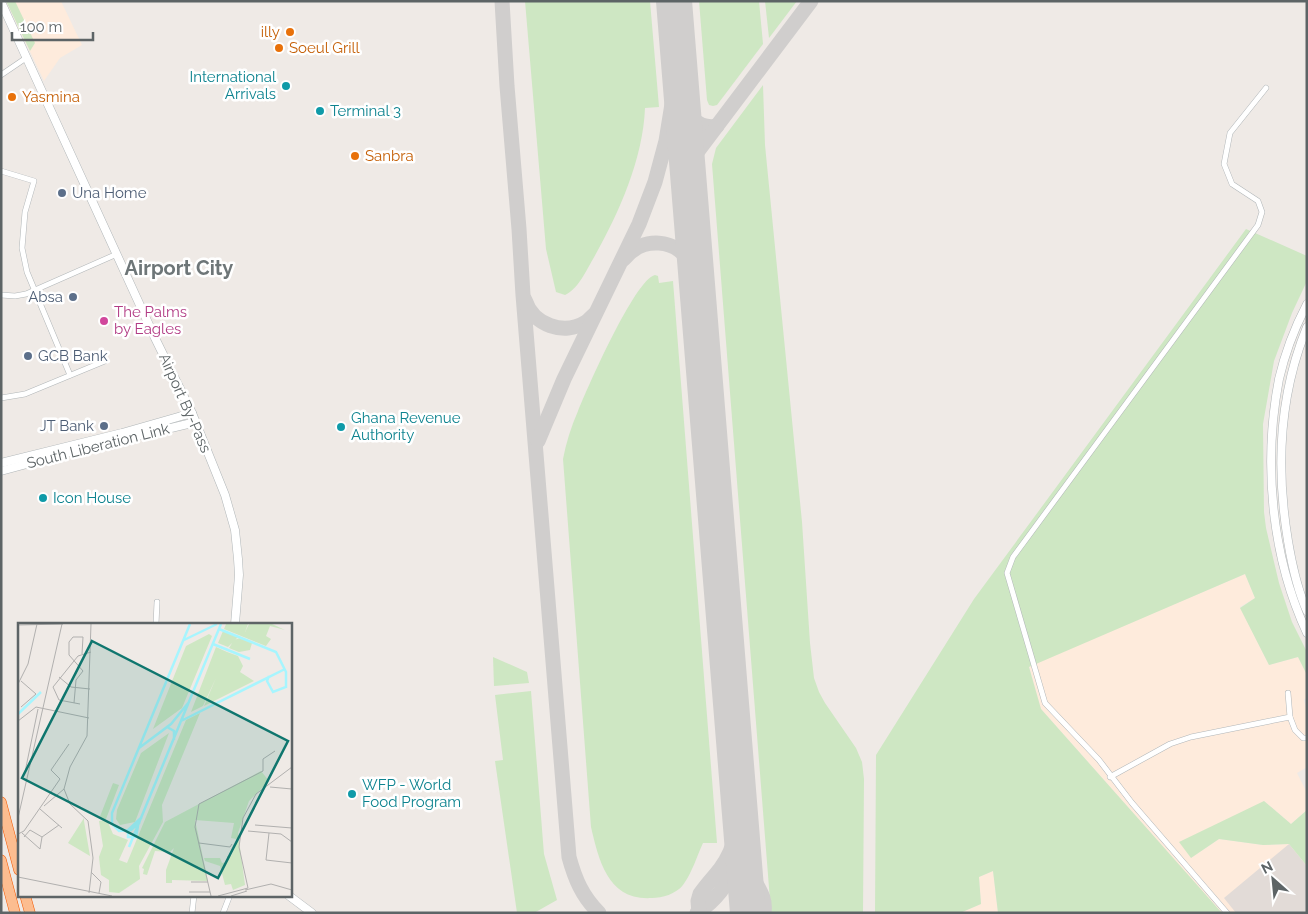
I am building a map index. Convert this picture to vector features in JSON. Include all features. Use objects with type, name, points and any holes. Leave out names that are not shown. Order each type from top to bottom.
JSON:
[{"type":"highway","points":[[1,802],[18,866]]},
{"type":"highway","points":[[1,860],[15,913]]},
{"type":"highway","points":[[25,896],[30,913]]},
{"type":"main road","name":"Airport By-Pass","points":[[1,2],[155,338],[192,413],[225,496],[235,530],[239,575],[235,623]]},
{"type":"main road","points":[[1307,304],[1288,349],[1280,378],[1272,426],[1274,511],[1278,548],[1290,591],[1307,633]]},
{"type":"main road","points":[[1307,327],[1294,362],[1288,388],[1280,460],[1283,512],[1298,589],[1307,611]]},
{"type":"main road","name":"South Liberation Link","points":[[1,463],[122,433],[192,413]]},
{"type":"main road","name":"South Liberation Link","points":[[1,471],[196,422]]},
{"type":"main road","points":[[289,896],[312,913]]},
{"type":"street","points":[[1,76],[26,58]]},
{"type":"street","points":[[1227,913],[1110,777],[1099,760],[1045,703],[1007,573],[1013,557],[1258,224],[1262,212],[1258,202],[1232,184],[1224,164],[1230,134],[1266,88]]},
{"type":"street","points":[[1,171],[34,181],[26,212],[22,248],[27,272],[70,376]]},
{"type":"street","points":[[1,295],[15,296],[35,291],[117,254]]},
{"type":"street","points":[[1,398],[25,394],[106,361]]},
{"type":"street","points":[[156,623],[157,602]]},
{"type":"street","points":[[1288,694],[1290,717],[1297,734],[1307,738]]},
{"type":"street","points":[[1110,777],[1170,744],[1191,737],[1290,717]]},
{"type":"street","points":[[192,913],[194,896]]},
{"type":"street","points":[[223,913],[230,896]]},
{"type":"shaded area","points":[[6,1],[61,1],[82,45],[60,58],[44,81]]},
{"type":"shaded area","points":[[1245,574],[1255,598],[1240,607],[1269,665],[1298,657],[1307,675],[1307,697],[1304,700],[1307,712],[1307,767],[1297,773],[1307,793],[1307,810],[1291,824],[1264,801],[1191,858],[1219,839],[1263,845],[1289,844],[1307,866],[1307,913],[1222,913],[1041,709],[1029,666]]},
{"type":"shaded area","points":[[1289,844],[1307,866],[1307,913],[1236,913],[1224,898]]},
{"type":"shaded area","points":[[993,871],[998,913],[960,913],[981,904],[979,877]]},
{"type":"green space","points":[[6,1],[15,1],[35,43],[30,51]]},
{"type":"green space","points":[[525,1],[650,1],[659,107],[645,108],[640,147],[620,206],[578,284],[565,295],[556,292],[546,249]]},
{"type":"green space","points":[[699,1],[759,1],[763,44],[717,105],[713,106],[709,105],[707,100]]},
{"type":"green space","points":[[765,1],[797,1],[769,38]]},
{"type":"green space","points":[[763,85],[765,145],[802,522],[814,678],[825,703],[856,748],[862,762],[864,779],[863,913],[771,913],[712,164],[716,148]]},
{"type":"green space","points":[[1246,229],[1307,256],[1307,281],[1292,313],[1274,361],[1263,424],[1264,512],[1266,528],[1279,583],[1292,622],[1307,652],[1307,675],[1298,657],[1269,665],[1240,608],[1255,598],[1245,574],[1029,667],[1041,709],[1222,913],[998,913],[993,871],[979,877],[981,904],[960,913],[875,913],[876,755],[974,599]]},
{"type":"green space","points":[[655,275],[658,276],[659,283],[673,281],[717,843],[703,843],[689,875],[677,891],[669,895],[652,898],[637,897],[625,893],[615,886],[602,865],[591,827],[563,459],[575,417],[612,336],[636,295],[646,281]]},
{"type":"green space","points":[[493,657],[527,672],[529,683],[494,686]]},
{"type":"green space","points":[[531,691],[544,854],[557,900],[534,913],[517,913],[495,761],[503,760],[495,695]]},
{"type":"green space","points":[[1264,801],[1291,824],[1307,810],[1307,866],[1289,844],[1263,845],[1219,839],[1191,858],[1179,842]]},
{"type":"taxiway","points":[[502,1],[523,295],[569,857],[580,887],[599,913]]},
{"type":"taxiway","points":[[688,179],[691,165],[698,151],[811,1]]},
{"type":"taxiway","points":[[538,441],[564,379],[639,224],[655,182],[666,141],[679,61]]},
{"type":"taxiway","points":[[682,98],[686,110],[694,120],[704,126],[717,126]]},
{"type":"taxiway","points":[[624,259],[640,246],[649,244],[659,243],[677,249],[685,255],[693,268],[698,299]]},
{"type":"taxiway","points":[[525,300],[529,309],[542,322],[559,328],[577,326],[586,322],[595,314]]},
{"type":"taxiway","points":[[699,913],[698,901],[700,894],[726,861],[736,834],[738,794]]},
{"type":"taxiway","points":[[697,913],[713,900],[726,885],[734,867],[739,847]]},
{"type":"taxiway","points":[[743,851],[750,872],[763,899],[764,913]]},
{"type":"runway","points":[[674,1],[748,913]]},
{"type":"place","name":"illy","points":[[290,32]]},
{"type":"place","name":"Soeul Grill","points":[[279,48]]},
{"type":"place","name":"International Arrivals","points":[[286,86]]},
{"type":"place","name":"Yasmina","points":[[12,97]]},
{"type":"place","name":"Terminal 3","points":[[320,111]]},
{"type":"place","name":"Sanbra","points":[[355,156]]},
{"type":"place","name":"Una Home","points":[[62,193]]},
{"type":"place","name":"Absa","points":[[73,297]]},
{"type":"place","name":"The Palms by Eagles","points":[[104,321]]},
{"type":"place","name":"GCB Bank","points":[[28,356]]},
{"type":"place","name":"JT Bank","points":[[104,426]]},
{"type":"place","name":"Ghana Revenue Authority","points":[[341,427]]},
{"type":"place","name":"Icon House","points":[[43,498]]},
{"type":"place","name":"WFP - World Food Program","points":[[352,794]]},
{"type":"district","name":"Airport City","points":[[179,268]]}]
